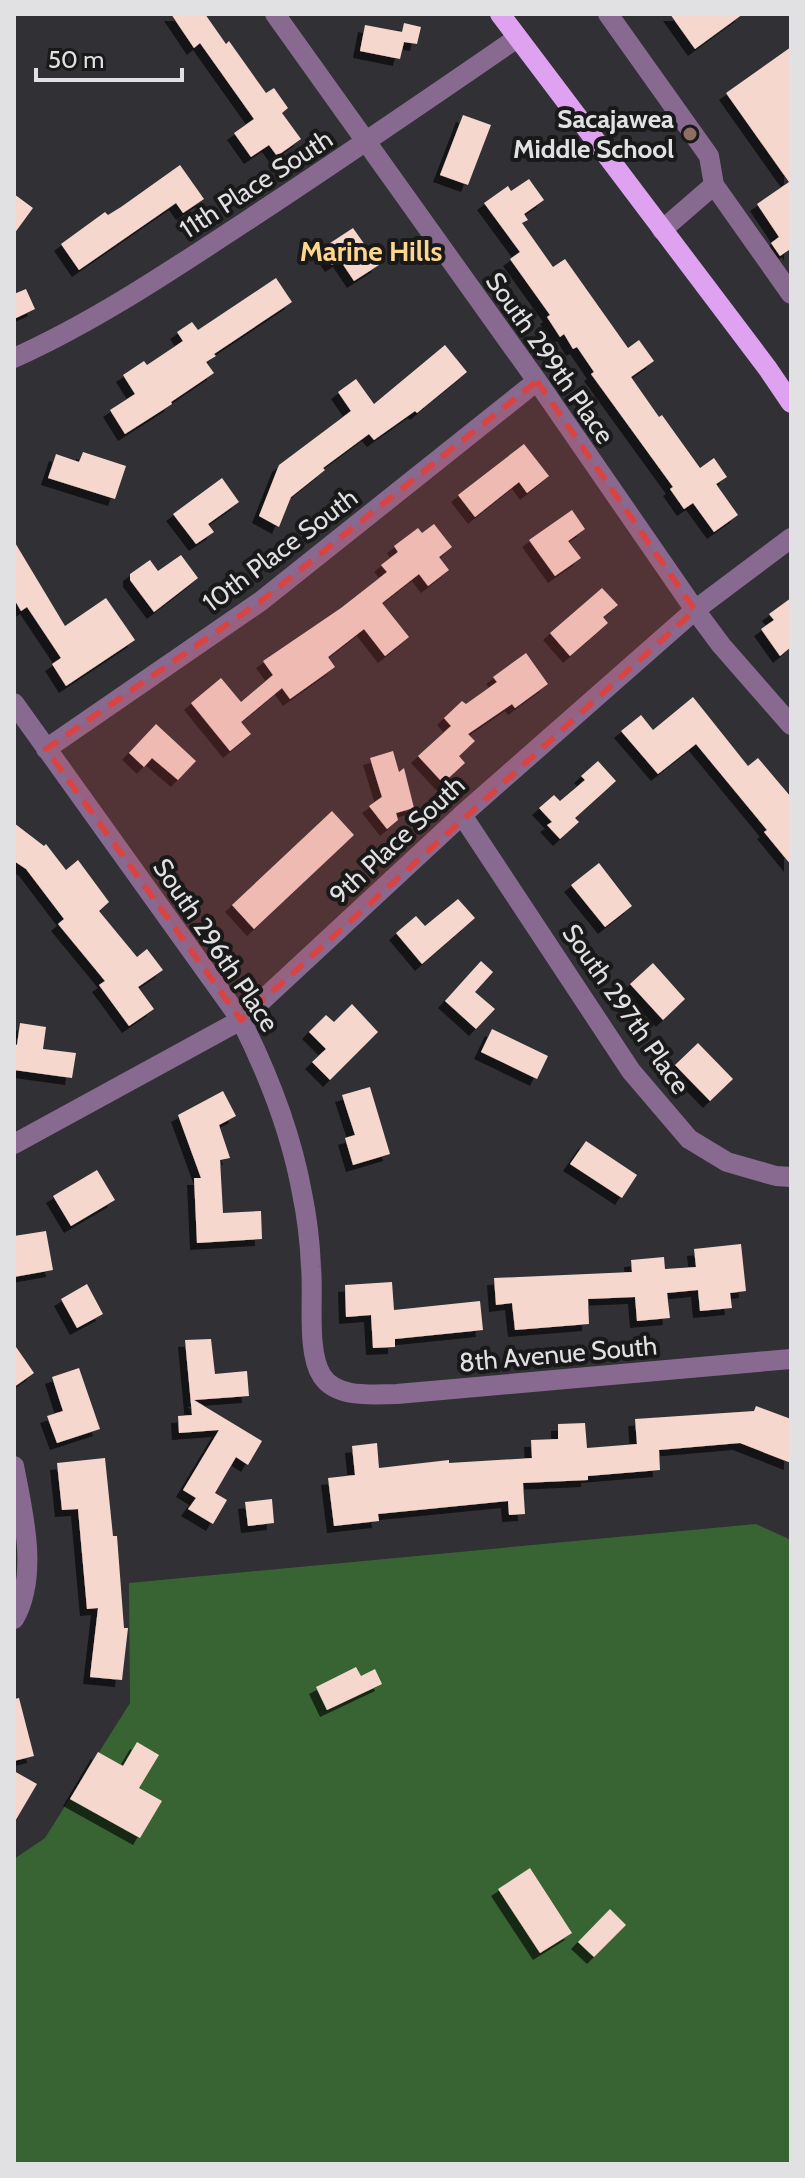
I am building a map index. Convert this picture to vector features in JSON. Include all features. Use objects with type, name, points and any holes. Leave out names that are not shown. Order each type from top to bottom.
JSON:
[{"type":"main road","points":[[500,14],[788,394]]},
{"type":"street","name":"South 299th Place","points":[[275,14],[537,381],[695,610],[721,645],[791,725]]},
{"type":"street","points":[[608,14],[709,156],[714,185],[791,294]]},
{"type":"street","name":"11th Place South","points":[[14,358],[51,341],[153,283],[366,143],[517,38]]},
{"type":"street","points":[[662,230],[714,185]]},
{"type":"street","name":"10th Place South","points":[[46,749],[261,601],[537,381]]},
{"type":"street","name":"9th Place South","points":[[14,1144],[241,1020],[462,815],[695,610],[791,538]]},
{"type":"street","name":"South 296th Place","points":[[14,703],[241,1020],[268,1073],[289,1136],[302,1194],[311,1264],[314,1355],[322,1377],[331,1385]]},
{"type":"street","name":"South 297th Place","points":[[462,815],[631,1071],[689,1139],[727,1162],[776,1176],[791,1177]]},
{"type":"street","name":"8th Avenue South","points":[[331,1385],[353,1393],[397,1394],[791,1359]]},
{"type":"street","points":[[14,1466],[21,1502],[26,1568],[24,1597],[16,1616]]},
{"type":"highlighted area","points":[[537,381],[695,610],[241,1020],[46,749],[261,601]]},
{"type":"green space","points":[[756,1524],[791,1540],[791,2164],[14,2164],[14,1859],[45,1838],[130,1703],[129,1583]]},
{"type":"building","points":[[171,14],[205,14],[226,44],[229,41],[266,93],[274,88],[288,108],[282,113],[301,139],[277,156],[269,145],[251,157],[234,133],[254,119],[200,43],[194,48]]},
{"type":"building","points":[[670,14],[743,14],[695,49]]},
{"type":"building","points":[[404,23],[421,27],[417,44],[404,42],[400,59],[360,51],[365,25],[402,32]]},
{"type":"building","points":[[791,47],[791,254],[789,250],[780,256],[771,243],[779,237],[757,204],[789,182],[726,93]]},
{"type":"building","points":[[463,115],[491,125],[468,185],[440,175]]},
{"type":"building","points":[[180,165],[204,199],[183,213],[176,203],[79,270],[61,244]]},
{"type":"building","points":[[529,179],[544,200],[524,214],[528,220],[522,223],[553,267],[565,259],[628,348],[639,340],[654,361],[631,377],[700,468],[714,458],[727,477],[716,484],[738,515],[714,532],[693,503],[684,509],[670,489],[673,487],[591,374],[594,372],[577,347],[573,349],[564,334],[560,337],[547,317],[550,315],[510,259],[520,252],[484,203],[508,186],[511,191]]},
{"type":"building","points":[[14,194],[33,208],[14,234]]},
{"type":"building","points":[[353,228],[379,265],[354,281],[340,260],[332,265],[321,249]]},
{"type":"building","points":[[276,278],[292,302],[214,354],[216,356],[206,362],[214,373],[125,434],[110,410],[135,394],[123,375],[144,361],[147,365],[183,341],[177,332],[192,322],[198,330]]},
{"type":"building","points":[[26,289],[35,309],[14,319],[14,294]]},
{"type":"building","points":[[445,345],[467,372],[417,413],[415,411],[374,440],[369,434],[323,468],[325,470],[291,497],[279,527],[259,516],[279,465],[351,411],[338,392],[356,379],[374,404]]},
{"type":"building","points":[[524,444],[549,476],[527,493],[519,482],[475,517],[458,495]]},
{"type":"building","points":[[83,452],[126,466],[115,499],[48,478],[56,454],[79,462]]},
{"type":"building","points":[[222,478],[239,502],[208,524],[214,532],[196,544],[173,514]]},
{"type":"building","points":[[572,510],[585,529],[568,541],[581,558],[555,576],[529,540]]},
{"type":"building","points":[[434,524],[452,547],[439,557],[449,570],[428,586],[419,574],[382,603],[409,637],[385,656],[364,629],[328,657],[335,667],[290,699],[282,688],[241,722],[251,734],[230,751],[191,703],[221,678],[241,702],[273,675],[263,661],[341,608],[387,572],[381,565],[398,552],[394,546],[418,528],[422,533]]},
{"type":"building","points":[[14,541],[65,626],[106,598],[135,640],[66,686],[52,664],[61,658],[27,607],[21,611],[14,599]]},
{"type":"building","points":[[181,555],[198,578],[154,612],[130,580],[130,574],[150,560],[158,571]]},
{"type":"building","points":[[602,588],[618,605],[603,617],[608,623],[570,656],[550,633]]},
{"type":"building","points":[[791,598],[791,647],[780,656],[761,629],[774,620],[769,614]]},
{"type":"building","points":[[526,653],[548,684],[515,708],[512,704],[468,734],[475,741],[459,756],[465,763],[443,783],[418,756],[451,726],[444,718],[462,701],[466,704],[497,682],[493,677]]},
{"type":"building","points":[[693,697],[748,766],[758,758],[791,797],[791,865],[764,832],[767,830],[696,744],[658,774],[621,731],[641,715],[653,730]]},
{"type":"building","points":[[156,724],[196,761],[178,780],[152,758],[144,767],[129,753]]},
{"type":"building","points":[[393,751],[399,772],[404,768],[414,808],[396,813],[398,820],[387,829],[369,806],[382,797],[370,758]]},
{"type":"building","points":[[598,761],[616,781],[575,818],[579,822],[560,839],[547,825],[552,822],[539,808],[554,795],[560,801],[585,780],[581,776]]},
{"type":"building","points":[[332,811],[354,835],[254,929],[232,905]]},
{"type":"building","points":[[14,823],[44,846],[46,844],[66,870],[78,860],[109,902],[99,911],[137,957],[147,949],[163,970],[138,987],[154,1009],[129,1026],[99,985],[105,981],[58,924],[64,919],[26,869],[14,861]]},
{"type":"building","points":[[599,863],[632,906],[605,927],[571,885]]},
{"type":"building","points":[[458,899],[475,918],[422,964],[396,933],[416,916],[425,926]]},
{"type":"building","points":[[481,961],[493,972],[475,992],[495,1009],[476,1029],[445,1001]]},
{"type":"building","points":[[653,963],[685,999],[663,1020],[630,984]]},
{"type":"building","points":[[352,1004],[378,1032],[330,1080],[312,1062],[326,1049],[309,1032],[326,1015],[334,1022]]},
{"type":"building","points":[[20,1023],[46,1027],[43,1049],[76,1053],[72,1078],[14,1070],[14,1044],[17,1045]]},
{"type":"building","points":[[492,1029],[548,1056],[537,1079],[481,1052]]},
{"type":"building","points":[[698,1043],[733,1079],[710,1101],[675,1065]]},
{"type":"building","points":[[370,1087],[390,1154],[353,1165],[345,1138],[355,1135],[342,1095]]},
{"type":"building","points":[[223,1091],[236,1116],[219,1125],[230,1158],[220,1160],[223,1213],[261,1211],[262,1239],[197,1243],[194,1178],[201,1178],[178,1115]]},
{"type":"building","points":[[586,1141],[637,1175],[622,1198],[570,1164]]},
{"type":"building","points":[[97,1170],[115,1200],[71,1226],[53,1196]]},
{"type":"building","points":[[46,1231],[53,1270],[14,1277],[14,1236]]},
{"type":"building","points":[[741,1244],[746,1291],[730,1293],[732,1308],[700,1311],[698,1290],[667,1293],[670,1318],[637,1321],[635,1297],[588,1299],[589,1324],[515,1330],[512,1303],[496,1305],[494,1278],[632,1272],[631,1260],[664,1257],[665,1269],[696,1267],[694,1249]]},
{"type":"building","points":[[392,1282],[394,1310],[480,1301],[483,1330],[395,1339],[395,1347],[373,1348],[371,1315],[346,1317],[345,1285]]},
{"type":"building","points":[[87,1284],[103,1314],[77,1328],[61,1299]]},
{"type":"building","points":[[211,1339],[215,1374],[247,1371],[249,1396],[194,1400],[262,1441],[248,1465],[236,1457],[215,1493],[227,1500],[213,1524],[188,1509],[196,1498],[183,1490],[219,1430],[179,1433],[178,1416],[192,1415],[185,1340]]},
{"type":"building","points":[[14,1344],[34,1373],[14,1387]]},
{"type":"building","points":[[79,1368],[100,1429],[57,1443],[47,1416],[63,1411],[52,1377]]},
{"type":"building","points":[[756,1406],[791,1419],[791,1463],[740,1443],[659,1450],[660,1470],[588,1476],[588,1480],[523,1483],[525,1514],[509,1515],[508,1501],[378,1514],[379,1521],[334,1526],[328,1478],[355,1475],[352,1446],[377,1443],[379,1468],[449,1460],[449,1463],[532,1458],[531,1440],[558,1439],[558,1424],[585,1423],[587,1448],[637,1444],[635,1419],[754,1411]]},
{"type":"building","points":[[105,1458],[113,1536],[117,1536],[124,1628],[128,1628],[122,1680],[90,1677],[98,1608],[87,1609],[78,1509],[62,1510],[57,1463]]},
{"type":"building","points":[[272,1499],[274,1523],[248,1526],[245,1502]]},
{"type":"building","points":[[356,1667],[361,1676],[375,1669],[382,1684],[327,1710],[316,1687]]},
{"type":"building","points":[[19,1698],[34,1756],[14,1761],[14,1699]]},
{"type":"building","points":[[137,1742],[159,1755],[139,1788],[162,1801],[140,1838],[70,1799],[98,1752],[123,1766]]},
{"type":"building","points":[[14,1771],[37,1784],[14,1823]]},
{"type":"building","points":[[530,1868],[572,1933],[540,1953],[498,1889]]},
{"type":"building","points":[[610,1909],[626,1925],[594,1957],[578,1942]]},
{"type":"place","name":"Sacajawea Middle School","points":[[690,134]]},
{"type":"district","name":"Marine Hills","points":[[371,251]]}]
